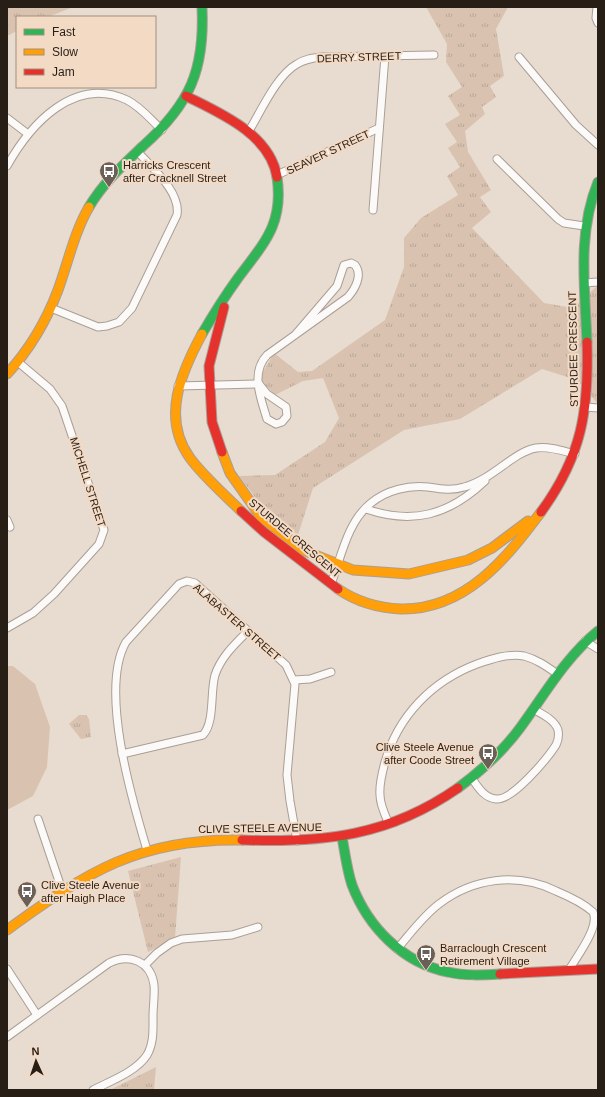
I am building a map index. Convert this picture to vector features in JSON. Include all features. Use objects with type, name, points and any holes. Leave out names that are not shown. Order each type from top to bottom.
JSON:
[{"type":"street","points":[[7,374],[18,362],[36,336],[51,308],[70,246],[84,215],[109,178],[137,151],[162,130],[186,96],[198,68],[202,49],[203,20],[201,7]]},
{"type":"street","points":[[597,7],[596,18],[598,23]]},
{"type":"street","name":"DERRY STREET","points":[[249,131],[281,79],[299,63],[309,58],[434,55]]},
{"type":"street","name":"SEAVER STREET","points":[[372,210],[385,56]]},
{"type":"street","points":[[519,57],[576,125],[598,145]]},
{"type":"street","points":[[7,166],[28,134],[43,117],[63,103],[104,90],[133,104],[162,130]]},
{"type":"street","name":"STURDEE CRESCENT","points":[[186,96],[234,121],[249,131],[266,151],[277,175],[279,205],[274,226],[265,245],[216,311],[185,368],[178,386],[175,415],[183,444],[193,461],[223,480],[278,533],[308,552],[339,564],[378,573],[416,573],[455,564],[487,550],[514,532],[543,508]]},
{"type":"street","points":[[7,118],[28,134]]},
{"type":"street","name":"SEAVER STREET","points":[[277,175],[379,128]]},
{"type":"street","points":[[51,308],[98,326],[107,326],[119,322],[132,308],[177,215],[178,208],[174,195],[137,151]]},
{"type":"street","points":[[497,160],[558,219],[564,223],[584,226]]},
{"type":"street","name":"STURDEE CRESCENT","points":[[230,292],[214,335],[210,355],[208,385],[214,434],[223,480],[258,527],[339,591],[373,605],[390,608],[417,608],[451,599],[466,592],[480,582],[535,519],[555,492],[575,454],[586,407],[587,379],[584,226],[588,208],[598,182]]},
{"type":"street","points":[[259,384],[267,394],[286,407],[287,416],[282,422],[276,424],[267,420],[259,384],[259,368],[264,357],[348,298],[356,285],[359,275],[355,265],[351,263],[344,265],[337,286],[295,335]]},
{"type":"street","points":[[584,283],[598,282]]},
{"type":"street","name":"MICHELL STREET","points":[[7,628],[33,613],[54,594],[99,544],[104,530],[62,406],[50,389],[18,362]]},
{"type":"street","points":[[178,386],[259,384]]},
{"type":"street","points":[[586,407],[598,408]]},
{"type":"street","points":[[366,508],[394,516],[417,517],[438,512],[456,503],[518,456],[536,448],[546,448],[575,454]]},
{"type":"street","points":[[331,584],[351,530],[366,508],[381,496],[401,489],[417,487],[452,490],[477,483],[493,474]]},
{"type":"street","points":[[452,490],[456,503]]},
{"type":"street","points":[[487,550],[498,562]]},
{"type":"street","name":"ALABASTER STREET","points":[[147,850],[127,780],[122,754],[117,694],[117,670],[120,655],[126,642],[179,584],[186,581],[194,583],[286,665],[294,680],[296,695],[287,775],[297,842]]},
{"type":"street","points":[[122,754],[203,735],[208,728],[214,681],[219,665],[248,631]]},
{"type":"street","name":"CLIVE STEELE AVENUE","points":[[7,930],[62,890],[93,872],[114,861],[147,850],[186,842],[212,839],[297,842],[342,836],[389,824],[435,803],[471,777],[504,746],[533,708],[556,673],[584,641],[598,631]]},
{"type":"street","points":[[584,641],[598,649]]},
{"type":"street","points":[[389,824],[380,796],[381,774],[388,753],[402,724],[428,693],[460,671],[487,661],[505,657],[518,656],[532,658],[556,673]]},
{"type":"street","points":[[294,680],[310,679],[331,672]]},
{"type":"street","points":[[471,777],[489,797],[502,799],[508,797],[529,777],[556,745],[559,734],[555,724],[533,708]]},
{"type":"street","points":[[38,819],[62,890]]},
{"type":"street","points":[[342,836],[352,884],[360,905],[377,929],[398,949],[421,963],[456,973],[473,975],[598,968]]},
{"type":"street","points":[[398,949],[424,918],[453,894],[478,883],[512,879],[547,886],[593,912],[594,926],[569,970]]},
{"type":"street","points":[[145,965],[166,946],[177,941],[232,935],[258,927]]},
{"type":"street","points":[[7,1037],[117,959],[129,958],[145,965],[152,974],[154,986],[152,1036],[148,1053],[133,1068],[93,1090]]},
{"type":"street","points":[[7,969],[37,1015]]},
{"type":"green space","points":[[7,7],[73,7],[50,16],[16,16],[16,32],[7,36]]},
{"type":"green space","points":[[426,7],[508,7],[496,29],[504,76],[490,86],[496,97],[482,107],[485,114],[465,131],[468,152],[491,190],[480,197],[491,212],[472,228],[544,303],[573,308],[596,287],[598,287],[598,404],[577,380],[542,369],[460,419],[404,430],[313,488],[298,535],[268,514],[239,476],[275,475],[325,442],[339,418],[323,378],[303,381],[275,395],[259,379],[274,353],[298,372],[312,371],[385,320],[404,267],[404,238],[421,218],[458,195],[447,176],[460,167],[448,148],[457,142],[445,124],[460,115],[448,96],[462,87],[446,62],[447,44]]},
{"type":"green space","points":[[7,666],[13,666],[35,684],[50,727],[47,767],[33,796],[7,810]]},
{"type":"green space","points":[[79,715],[86,715],[89,719],[91,737],[81,739],[69,724]]},
{"type":"green space","points":[[181,857],[175,938],[148,952],[128,871]]},
{"type":"green space","points":[[156,1067],[154,1090],[110,1090]]},
{"type":"traffic: fast","points":[[89,207],[107,182],[159,131],[183,100],[197,68],[201,49],[202,7]]},
{"type":"traffic: fast","points":[[202,334],[270,232],[278,208],[277,177]]},
{"type":"traffic: fast","points":[[587,342],[584,281],[585,241],[591,201],[598,182]]},
{"type":"traffic: fast","points":[[458,788],[499,753],[520,728],[565,665],[598,631]]},
{"type":"traffic: fast","points":[[342,837],[347,867],[352,885],[367,915],[389,941],[416,961],[448,972],[481,975],[500,974]]},
{"type":"traffic: slow","points":[[7,374],[37,335],[48,313],[58,290],[79,227],[89,207]]},
{"type":"traffic: slow","points":[[202,334],[181,380],[177,396],[177,427],[181,443],[190,458],[208,479],[241,511]]},
{"type":"traffic: slow","points":[[222,452],[230,473],[261,517],[303,550],[353,570],[409,574],[468,560],[492,548],[528,521]]},
{"type":"traffic: slow","points":[[338,589],[360,601],[376,606],[392,608],[401,609],[424,607],[445,601],[464,591],[498,564],[528,530],[541,512]]},
{"type":"traffic: slow","points":[[7,930],[63,891],[116,862],[143,852],[173,845],[206,841],[242,840]]},
{"type":"traffic: jam","points":[[186,96],[228,118],[254,137],[265,149],[272,162],[277,177]]},
{"type":"traffic: jam","points":[[222,452],[212,422],[209,366],[224,307]]},
{"type":"traffic: jam","points":[[541,512],[566,471],[580,432],[586,389],[587,342]]},
{"type":"traffic: jam","points":[[241,511],[264,532],[338,589]]},
{"type":"traffic: jam","points":[[242,840],[301,840],[328,838],[355,833],[407,817],[458,788]]},
{"type":"traffic: jam","points":[[500,974],[598,969]]},
{"type":"place","name":"Harricks Crescent after Cracknell Street","points":[[109,188]]},
{"type":"place","name":"Clive Steele Avenue after Coode Street","points":[[488,770]]},
{"type":"place","name":"Clive Steele Avenue after Haigh Place","points":[[27,908]]},
{"type":"place","name":"Barraclough Crescent Retirement Village","points":[[426,971]]}]
